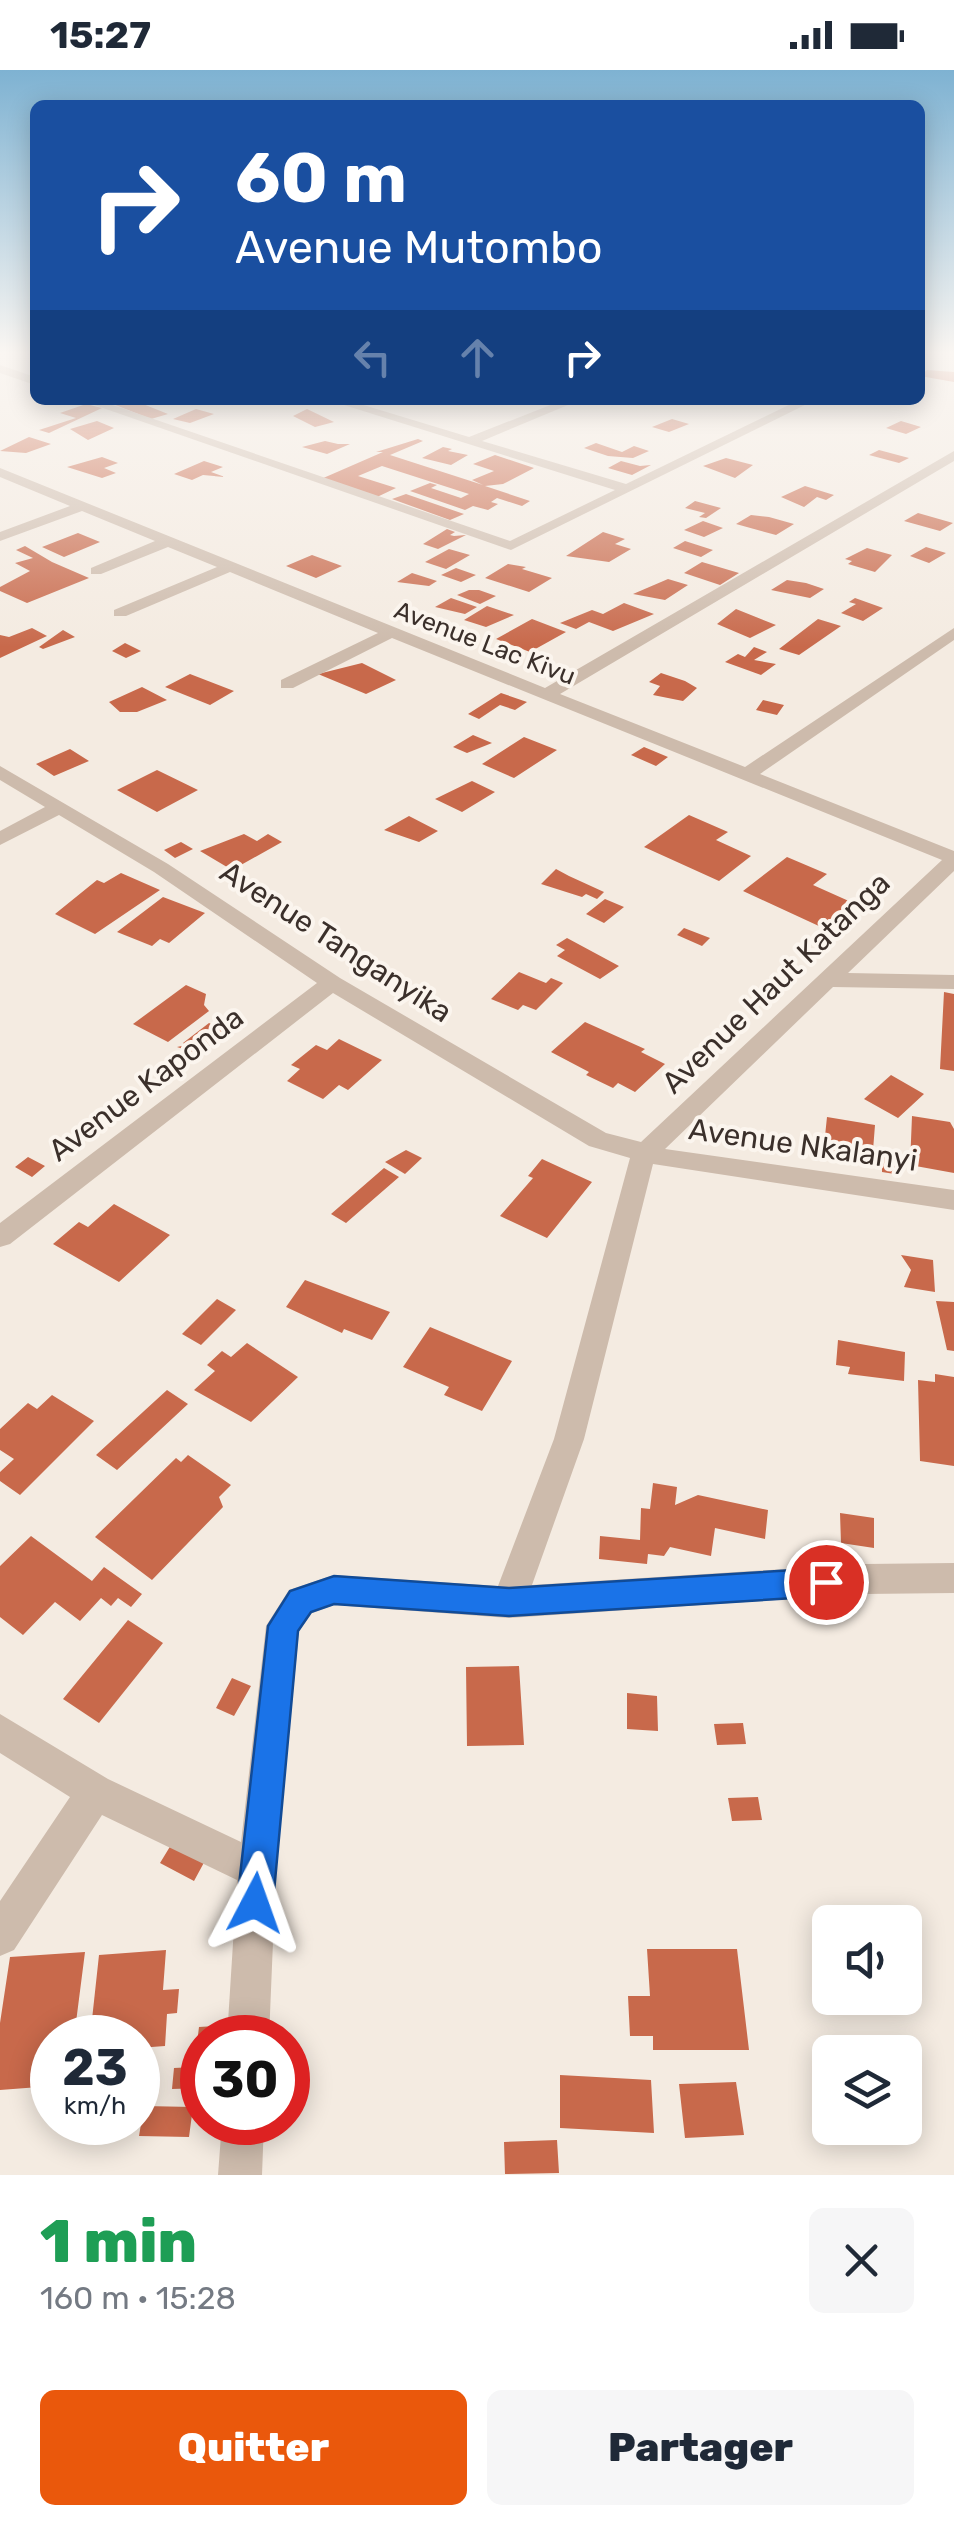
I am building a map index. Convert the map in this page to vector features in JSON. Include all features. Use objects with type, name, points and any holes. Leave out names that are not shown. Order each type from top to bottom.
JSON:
[{"type":"street","points":[[232,450],[510,546],[706,450]]},
{"type":"street","points":[[502,450],[626,489]]},
{"type":"street","points":[[547,694],[954,455]]},
{"type":"street","name":"Avenue Lac Kivu","points":[[0,472],[388,634],[954,859]]},
{"type":"street","points":[[0,537],[82,506]]},
{"type":"street","points":[[96,571],[167,542]]},
{"type":"street","points":[[120,613],[229,567]]},
{"type":"street","points":[[746,774],[954,633]]},
{"type":"street","points":[[287,684],[388,634]]},
{"type":"street","name":"Avenue Tanganyika","points":[[0,772],[250,926],[332,983],[576,1128],[643,1155]]},
{"type":"street","points":[[0,838],[59,806]]},
{"type":"street","name":"Avenue Haut Katanga","points":[[643,1155],[954,859]]},
{"type":"street","points":[[823,980],[954,982]]},
{"type":"street","name":"Avenue Kaponda","points":[[0,1237],[332,983]]},
{"type":"street","points":[[509,1602],[569,1439],[643,1155]]},
{"type":"street","name":"Avenue Nkalanyi","points":[[643,1155],[954,1200]]},
{"type":"street","points":[[249,2015],[257,1870],[283,1626],[301,1601],[334,1590],[509,1602],[865,1579],[954,1578]]},
{"type":"street","points":[[0,1732],[95,1792],[257,1870]]},
{"type":"street","points":[[0,1936],[95,1792]]},
{"type":"street","points":[[240,2175],[242,2145]]},
{"type":"building","points":[[401,450],[390,455],[483,485],[472,480],[494,471],[473,464],[495,455],[534,468],[503,484],[485,486],[530,501],[522,506],[497,498],[491,502],[498,504],[488,510],[473,506],[465,510],[410,491],[430,483],[437,485],[431,488],[461,498],[469,494],[382,466],[358,476],[396,488],[377,497],[321,479],[383,452],[376,452]]},
{"type":"building","points":[[437,450],[468,455],[451,465],[422,458]]},
{"type":"building","points":[[591,450],[649,451],[633,458]]},
{"type":"building","points":[[880,450],[909,458],[899,463],[869,455]]},
{"type":"building","points":[[102,457],[118,463],[104,468],[116,473],[102,478],[67,467]]},
{"type":"building","points":[[726,458],[753,465],[735,478],[703,466]]},
{"type":"building","points":[[204,461],[223,467],[211,472],[225,477],[203,475],[192,480],[174,474]]},
{"type":"building","points":[[621,461],[651,465],[632,475],[608,468]]},
{"type":"building","points":[[805,486],[834,495],[826,500],[817,497],[804,507],[781,497]]},
{"type":"building","points":[[406,494],[464,514],[450,520],[392,499]]},
{"type":"building","points":[[695,501],[721,508],[706,518],[699,517],[705,513],[685,508]]},
{"type":"building","points":[[918,513],[953,523],[940,531],[904,521]]},
{"type":"building","points":[[751,515],[794,524],[776,535],[736,524]]},
{"type":"building","points":[[703,521],[723,528],[704,537],[684,530]]},
{"type":"building","points":[[447,529],[455,532],[450,535],[466,535],[438,549],[423,544]]},
{"type":"building","points":[[603,532],[625,539],[615,544],[631,549],[609,562],[566,556]]},
{"type":"building","points":[[78,533],[100,542],[64,557],[42,547]]},
{"type":"building","points":[[685,541],[713,550],[701,557],[673,548]]},
{"type":"building","points":[[25,546],[89,578],[27,603],[0,591],[0,587],[30,571],[15,563],[33,558],[16,550]]},
{"type":"building","points":[[926,547],[946,553],[929,563],[910,556]]},
{"type":"building","points":[[867,548],[892,555],[875,572],[848,564],[852,561],[845,559]]},
{"type":"building","points":[[449,549],[470,555],[446,569],[425,562]]},
{"type":"building","points":[[312,555],[342,566],[316,578],[286,566]]},
{"type":"building","points":[[702,562],[739,573],[720,585],[684,573]]},
{"type":"building","points":[[508,564],[552,578],[529,592],[485,578]]},
{"type":"building","points":[[456,568],[476,575],[461,582],[441,575]]},
{"type":"building","points":[[412,573],[437,581],[429,586],[397,582]]},
{"type":"building","points":[[668,579],[688,585],[665,600],[633,594]]},
{"type":"building","points":[[787,580],[824,589],[810,598],[771,590]]},
{"type":"building","points":[[469,590],[496,596],[480,604],[457,595]]},
{"type":"building","points":[[451,598],[477,607],[465,614],[435,607]]},
{"type":"building","points":[[855,598],[883,608],[863,621],[841,613],[856,604],[849,602]]},
{"type":"building","points":[[624,603],[654,614],[613,631],[589,622],[576,629],[560,623],[592,610],[603,614]]},
{"type":"building","points":[[487,606],[514,615],[486,627],[464,620]]},
{"type":"building","points":[[736,609],[776,625],[750,638],[717,624]]},
{"type":"building","points":[[532,619],[566,632],[530,652],[496,639]]},
{"type":"building","points":[[818,619],[841,626],[799,655],[779,649]]},
{"type":"building","points":[[32,628],[47,636],[0,658],[0,635],[9,637]]},
{"type":"building","points":[[63,630],[75,637],[39,647]]},
{"type":"building","points":[[125,643],[141,651],[126,658],[112,651]]},
{"type":"building","points":[[754,647],[767,652],[754,660],[776,664],[761,675],[725,662],[738,654],[745,657]]},
{"type":"building","points":[[362,663],[396,680],[366,694],[318,674]]},
{"type":"building","points":[[661,673],[697,688],[683,701],[653,695],[660,686],[649,682]]},
{"type":"building","points":[[190,674],[234,691],[210,705],[165,687]]},
{"type":"building","points":[[142,687],[167,700],[137,712],[120,712],[109,702]]},
{"type":"building","points":[[501,693],[527,702],[515,710],[500,705],[479,719],[468,714]]},
{"type":"building","points":[[763,700],[784,705],[777,715],[756,710]]},
{"type":"building","points":[[473,735],[492,743],[467,753],[453,747]]},
{"type":"building","points":[[524,737],[557,750],[514,778],[482,764]]},
{"type":"building","points":[[644,747],[668,757],[656,766],[631,755]]},
{"type":"building","points":[[70,749],[89,761],[54,776],[36,764]]},
{"type":"building","points":[[157,770],[198,790],[157,812],[117,790]]},
{"type":"building","points":[[472,781],[495,792],[462,812],[435,799]]},
{"type":"building","points":[[689,815],[728,832],[716,840],[751,856],[719,881],[644,847]]},
{"type":"building","points":[[409,816],[438,831],[419,842],[384,830]]},
{"type":"building","points":[[244,834],[257,841],[268,834],[282,842],[232,870],[200,851]]},
{"type":"building","points":[[181,842],[193,849],[175,858],[164,850]]},
{"type":"building","points":[[787,857],[827,874],[813,885],[851,902],[821,927],[743,891]]},
{"type":"building","points":[[556,869],[604,892],[597,899],[541,884]]},
{"type":"building","points":[[121,873],[160,890],[95,934],[55,914],[97,880],[104,883]]},
{"type":"building","points":[[163,897],[205,913],[169,943],[160,939],[152,946],[117,932]]},
{"type":"building","points":[[605,899],[624,907],[604,923],[586,914]]},
{"type":"building","points":[[684,928],[710,938],[702,946],[677,935]]},
{"type":"building","points":[[567,938],[619,966],[600,979],[557,956],[565,950],[556,945]]},
{"type":"building","points":[[519,972],[546,983],[551,978],[563,983],[536,1010],[523,1005],[518,1010],[491,999]]},
{"type":"building","points":[[186,985],[206,994],[204,1005],[209,1011],[168,1042],[133,1024]]},
{"type":"building","points":[[944,992],[954,994],[954,1071],[940,1069]]},
{"type":"building","points":[[585,1022],[645,1049],[641,1052],[665,1064],[635,1092],[618,1083],[613,1088],[586,1075],[589,1072],[551,1052]]},
{"type":"building","points":[[209,1023],[228,1032],[199,1054],[177,1047],[186,1045],[183,1043]]},
{"type":"building","points":[[339,1039],[382,1060],[348,1090],[339,1085],[323,1099],[287,1081],[300,1069],[291,1065],[316,1045],[327,1050]]},
{"type":"building","points":[[891,1075],[924,1094],[898,1118],[864,1099]]},
{"type":"building","points":[[912,1116],[950,1122],[954,1129],[954,1173],[910,1165]]},
{"type":"building","points":[[827,1117],[875,1125],[872,1163],[823,1155]]},
{"type":"building","points":[[406,1150],[422,1158],[405,1174],[385,1162]]},
{"type":"building","points":[[882,1150],[901,1152],[901,1175],[882,1172]]},
{"type":"building","points":[[28,1157],[45,1166],[32,1177],[15,1167]]},
{"type":"building","points":[[542,1159],[592,1182],[547,1238],[500,1216],[533,1178],[528,1176]]},
{"type":"building","points":[[384,1168],[399,1177],[346,1223],[331,1214]]},
{"type":"building","points":[[114,1204],[170,1235],[119,1282],[53,1244],[79,1222],[88,1227]]},
{"type":"building","points":[[901,1255],[933,1260],[935,1292],[904,1287],[911,1270]]},
{"type":"building","points":[[305,1280],[390,1312],[372,1340],[344,1329],[342,1333],[286,1307]]},
{"type":"building","points":[[217,1299],[236,1310],[201,1345],[182,1334]]},
{"type":"building","points":[[936,1301],[954,1302],[954,1351],[947,1350]]},
{"type":"building","points":[[430,1327],[512,1361],[482,1411],[444,1395],[449,1387],[403,1367]]},
{"type":"building","points":[[838,1340],[905,1352],[904,1381],[848,1374],[850,1367],[836,1365]]},
{"type":"building","points":[[247,1343],[298,1377],[251,1422],[194,1390],[215,1371],[207,1365],[222,1351],[231,1357]]},
{"type":"building","points":[[935,1374],[954,1377],[954,1466],[920,1461],[918,1380],[935,1382]]},
{"type":"building","points":[[167,1390],[188,1404],[117,1470],[96,1455]]},
{"type":"building","points":[[52,1395],[94,1421],[20,1495],[0,1481],[0,1472],[14,1459],[0,1450],[0,1429],[28,1403],[37,1409]]},
{"type":"building","points":[[188,1455],[231,1485],[219,1497],[223,1507],[152,1580],[95,1537],[176,1458],[181,1462]]},
{"type":"building","points":[[653,1483],[677,1487],[675,1505],[698,1495],[768,1510],[765,1539],[715,1528],[711,1556],[670,1547],[664,1556],[648,1554],[647,1564],[599,1559],[600,1536],[640,1540],[641,1508],[650,1509]]},
{"type":"building","points":[[840,1513],[874,1518],[874,1548],[841,1543]]},
{"type":"building","points":[[31,1536],[92,1581],[104,1567],[142,1594],[131,1607],[118,1598],[111,1606],[101,1598],[80,1621],[55,1602],[23,1635],[0,1617],[0,1566]]},
{"type":"building","points":[[128,1620],[163,1643],[99,1723],[63,1699]]},
{"type":"building","points":[[519,1666],[524,1745],[467,1746],[466,1667]]},
{"type":"building","points":[[232,1678],[251,1686],[234,1716],[216,1708]]},
{"type":"building","points":[[627,1693],[657,1696],[658,1731],[627,1729]]},
{"type":"building","points":[[743,1723],[746,1744],[717,1745],[714,1724]]},
{"type":"building","points":[[758,1797],[762,1820],[732,1821],[728,1798]]},
{"type":"building","points":[[174,1840],[207,1857],[194,1881],[160,1863]]},
{"type":"building","points":[[647,1949],[737,1949],[749,2050],[653,2050],[653,2036],[630,2036],[628,1996],[650,1996]]},
{"type":"building","points":[[166,1950],[163,1990],[179,1989],[177,2013],[167,2014],[165,2046],[160,2046],[160,2015],[92,2015],[99,1955]]},
{"type":"building","points":[[85,1952],[77,2015],[30,2015],[30,2088],[0,2090],[0,2023],[10,1957]]},
{"type":"building","points":[[174,2068],[180,2068],[180,2089],[172,2089]]},
{"type":"building","points":[[560,2075],[651,2080],[654,2133],[560,2128]]},
{"type":"building","points":[[736,2082],[744,2135],[685,2138],[679,2084]]},
{"type":"building","points":[[160,2106],[180,2107],[180,2137],[160,2136]]},
{"type":"building","points":[[557,2140],[559,2173],[505,2174],[504,2142]]},
{"type":"route","points":[[255,1903],[283,1626],[301,1601],[334,1590],[509,1602],[826,1582]]}]
